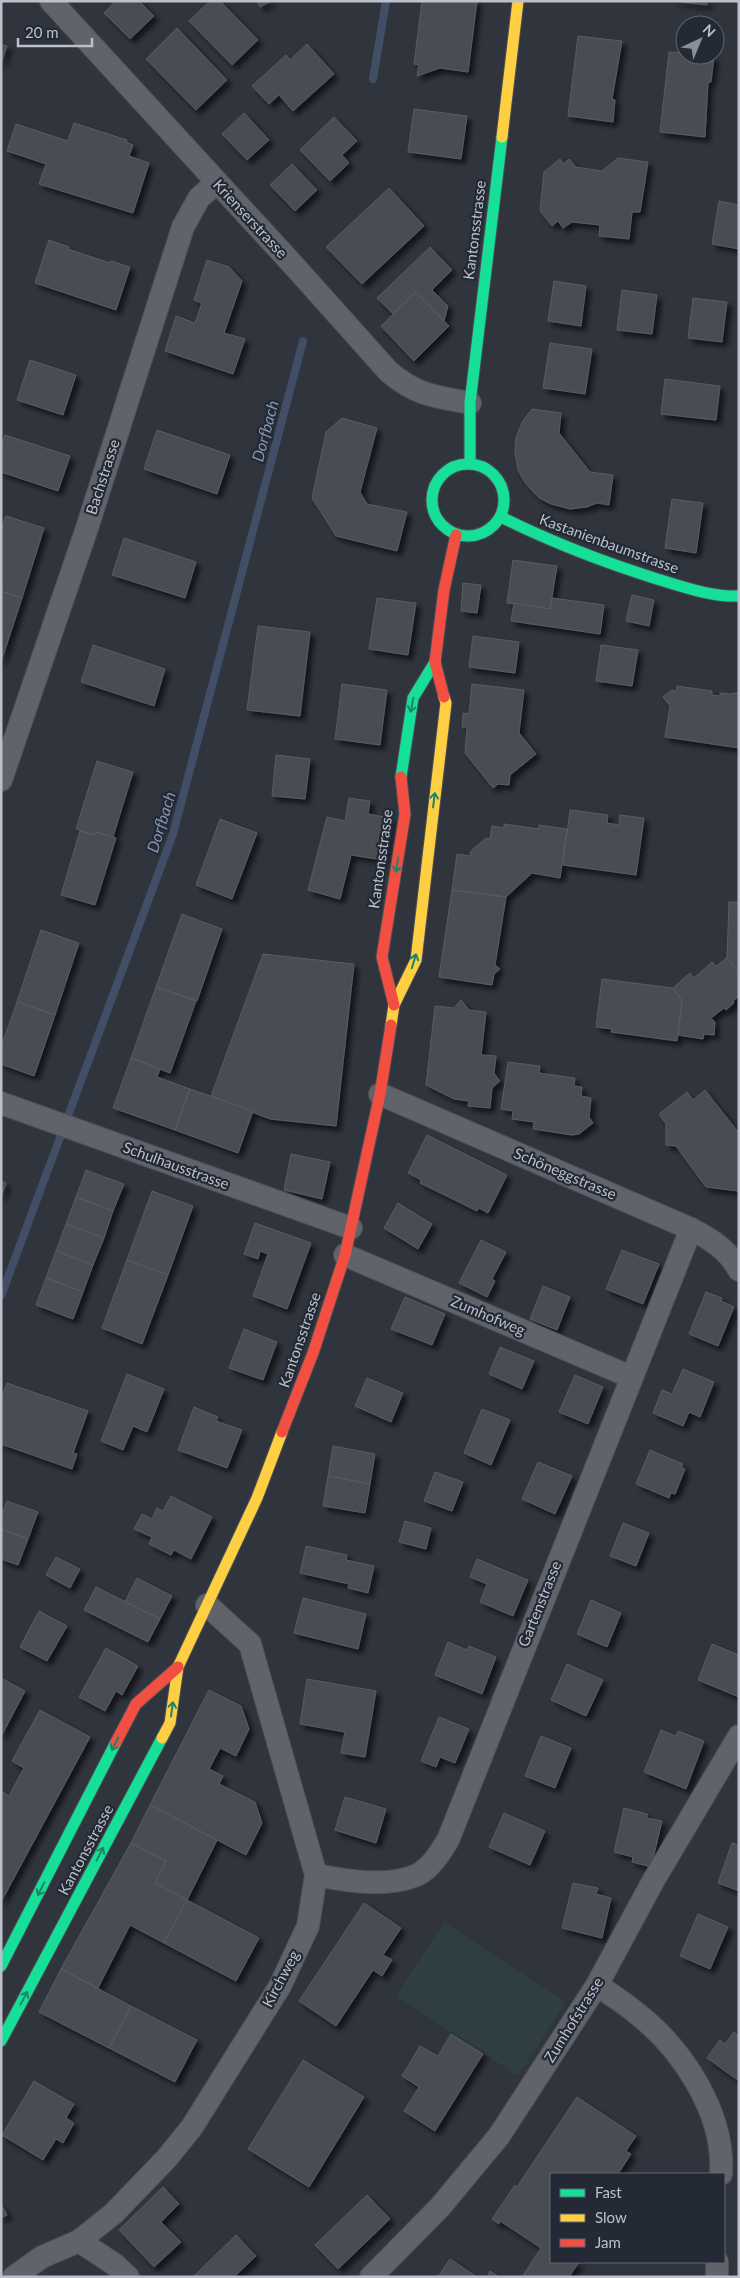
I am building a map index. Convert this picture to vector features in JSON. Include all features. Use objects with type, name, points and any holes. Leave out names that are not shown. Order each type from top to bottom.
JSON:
[{"type":"main road","name":"Kantonsstrasse","points":[[470,464],[470,404],[518,1]]},
{"type":"main road","points":[[470,464],[487,469],[500,482],[505,499],[501,517],[487,532],[477,536],[456,534],[440,524],[436,516],[432,498],[434,488],[444,473],[460,465],[470,464]]},
{"type":"main road","name":"Kastanienbaumstrasse","points":[[501,517],[532,534],[615,566],[684,587],[729,596],[739,596]]},
{"type":"main road","name":"Kantonsstrasse","points":[[1,2041],[170,1723],[178,1667],[257,1498],[313,1353],[345,1255],[380,1094],[394,1005],[416,960],[446,703],[435,662],[444,590],[456,534]]},
{"type":"main road","name":"Kantonsstrasse","points":[[394,1005],[382,957],[405,814],[401,775],[413,698],[435,662]]},
{"type":"main road","name":"Kantonsstrasse","points":[[1,1966],[136,1704],[178,1667]]},
{"type":"street","name":"Krienserstrasse","points":[[51,1],[389,372],[406,386],[420,393],[470,404]]},
{"type":"street","name":"Bachstrasse","points":[[1,780],[87,528],[183,226],[199,198],[216,182]]},
{"type":"street","name":"Schöneggstrasse","points":[[380,1094],[691,1229],[714,1241],[729,1256],[739,1270]]},
{"type":"street","name":"Schulhausstrasse","points":[[1,1103],[351,1228]]},
{"type":"street","name":"Gartenstrasse","points":[[316,1875],[340,1880],[389,1882],[417,1875],[437,1859],[448,1840],[691,1229]]},
{"type":"street","name":"Zumhofweg","points":[[345,1255],[631,1377]]},
{"type":"street","name":"Kirchweg","points":[[14,2277],[42,2257],[79,2241],[114,2213],[167,2158],[192,2128],[280,1986],[308,1926],[316,1875],[250,1644],[207,1605]]},
{"type":"street","name":"Zumhofstrasse","points":[[371,2277],[440,2207],[499,2136],[598,1985],[648,1889],[739,1736]]},
{"type":"street","points":[[598,1985],[640,2016],[659,2034],[685,2064],[708,2108],[717,2132],[722,2160],[721,2173]]},
{"type":"street","points":[[79,2241],[114,2264],[128,2277]]},
{"type":"street","points":[[717,2263],[717,2277]]},
{"type":"shaded area","points":[[444,1922],[566,2002],[518,2076],[396,1996]]},
{"type":"building","points":[[116,1],[139,1],[154,16],[130,39],[104,13]]},
{"type":"building","points":[[210,1],[220,1],[258,40],[232,65],[189,21]]},
{"type":"building","points":[[257,1],[271,1],[260,7]]},
{"type":"building","points":[[422,1],[477,1],[468,72],[440,68],[417,76],[419,65],[414,64]]},
{"type":"building","points":[[672,1],[707,1],[707,5]]},
{"type":"building","points":[[177,28],[227,80],[196,110],[146,59]]},
{"type":"building","points":[[578,36],[622,41],[612,99],[615,100],[613,122],[568,116]]},
{"type":"building","points":[[1,44],[7,46],[1,64]]},
{"type":"building","points":[[307,44],[334,74],[293,111],[279,95],[269,104],[252,86],[286,55],[290,60]]},
{"type":"building","points":[[669,52],[675,52],[675,65],[713,65],[711,82],[708,82],[705,137],[660,132]]},
{"type":"building","points":[[414,109],[467,116],[461,159],[408,152]]},
{"type":"building","points":[[244,113],[269,140],[247,160],[222,134]]},
{"type":"building","points":[[334,117],[357,141],[342,155],[349,163],[330,181],[300,150]]},
{"type":"building","points":[[74,123],[127,140],[126,142],[133,145],[129,156],[149,163],[133,213],[39,184],[46,164],[7,151],[16,124],[68,141]]},
{"type":"building","points":[[618,158],[648,162],[640,212],[632,212],[629,239],[599,236],[600,225],[572,222],[563,228],[558,221],[552,226],[540,211],[544,172],[560,159],[564,164],[569,159],[576,167],[602,171]]},
{"type":"building","points":[[292,164],[317,190],[295,211],[270,185]]},
{"type":"building","points":[[389,188],[424,226],[362,284],[326,247]]},
{"type":"building","points":[[719,201],[739,205],[739,249],[712,244]]},
{"type":"building","points":[[49,240],[69,247],[68,249],[110,263],[111,261],[130,267],[116,310],[35,283]]},
{"type":"building","points":[[430,247],[452,270],[432,290],[448,306],[444,321],[416,292],[393,314],[377,298]]},
{"type":"building","points":[[207,260],[229,267],[242,281],[224,333],[245,339],[233,374],[165,351],[176,316],[195,323],[202,303],[194,300]]},
{"type":"building","points":[[554,281],[586,286],[581,326],[548,321]]},
{"type":"building","points":[[622,290],[657,295],[652,334],[617,330]]},
{"type":"building","points":[[416,292],[449,326],[414,361],[381,326]]},
{"type":"building","points":[[693,298],[727,302],[722,342],[688,338]]},
{"type":"building","points":[[550,343],[592,349],[585,394],[543,388]]},
{"type":"building","points":[[30,360],[76,375],[63,415],[17,400]]},
{"type":"building","points":[[665,379],[720,386],[716,420],[661,414]]},
{"type":"building","points":[[532,409],[561,413],[559,433],[590,472],[613,475],[609,505],[597,503],[587,507],[570,509],[551,504],[539,498],[526,484],[518,470],[515,452],[516,438],[522,422]]},
{"type":"building","points":[[342,418],[377,428],[360,492],[367,504],[407,512],[397,551],[336,536],[312,498],[326,432]]},
{"type":"building","points":[[157,430],[230,455],[217,494],[144,469]]},
{"type":"building","points":[[5,435],[70,456],[58,491],[1,472],[1,446]]},
{"type":"building","points":[[672,499],[703,503],[696,553],[665,548]]},
{"type":"building","points":[[6,516],[44,528],[22,598],[1,591],[1,530]]},
{"type":"building","points":[[124,538],[196,562],[185,598],[112,575]]},
{"type":"building","points":[[513,560],[557,566],[550,609],[507,603]]},
{"type":"building","points":[[463,583],[481,585],[477,613],[461,611]]},
{"type":"building","points":[[1,591],[22,598],[1,662]]},
{"type":"building","points":[[632,595],[654,600],[649,626],[626,621]]},
{"type":"building","points":[[377,598],[416,603],[408,655],[369,649]]},
{"type":"building","points":[[552,598],[604,605],[600,634],[511,621],[514,603],[550,609]]},
{"type":"building","points":[[258,626],[310,632],[300,716],[247,710]]},
{"type":"building","points":[[473,636],[519,642],[515,673],[469,667]]},
{"type":"building","points":[[93,645],[165,669],[154,706],[81,682]]},
{"type":"building","points":[[601,645],[638,650],[632,686],[596,681]]},
{"type":"building","points":[[342,684],[387,690],[380,745],[335,739]]},
{"type":"building","points":[[472,684],[524,690],[519,733],[536,754],[510,775],[509,785],[498,784],[493,788],[465,753],[467,727],[462,727],[463,713],[469,714]]},
{"type":"building","points":[[677,686],[712,691],[712,695],[720,696],[720,693],[731,694],[739,692],[739,748],[665,737],[670,706],[663,697],[672,690],[676,691]]},
{"type":"building","points":[[276,755],[310,759],[305,799],[272,796]]},
{"type":"building","points":[[97,761],[133,772],[113,837],[96,832],[95,835],[76,829]]},
{"type":"building","points":[[349,798],[370,801],[368,814],[390,818],[383,860],[351,855],[340,899],[308,890],[327,817],[345,821]]},
{"type":"building","points":[[570,810],[608,815],[607,823],[619,825],[620,815],[644,818],[636,875],[563,865]]},
{"type":"building","points":[[220,819],[257,833],[232,899],[196,885]]},
{"type":"building","points":[[504,824],[539,829],[539,825],[567,829],[560,878],[532,873],[506,897],[452,890],[457,854],[470,856],[471,851],[486,838],[490,839],[492,826],[504,828]]},
{"type":"building","points":[[80,831],[95,835],[96,832],[116,838],[95,905],[61,895]]},
{"type":"building","points":[[452,890],[506,897],[495,965],[500,969],[494,974],[492,985],[439,977]]},
{"type":"building","points":[[729,902],[739,902],[739,973],[727,958]]},
{"type":"building","points":[[182,914],[222,929],[197,1001],[156,987]]},
{"type":"building","points":[[41,930],[79,943],[55,1015],[17,1002]]},
{"type":"building","points":[[263,954],[354,964],[336,1126],[270,1119],[211,1096]]},
{"type":"building","points":[[727,958],[739,973],[739,996],[726,1010],[724,1008],[711,1018],[715,1022],[714,1035],[704,1034],[703,1039],[678,1035],[682,1001],[673,988],[690,973],[694,978],[712,962],[716,966]]},
{"type":"building","points":[[602,979],[673,988],[682,1001],[677,1041],[611,1032],[612,1029],[596,1027]]},
{"type":"building","points":[[156,987],[196,1001],[170,1073],[131,1058]]},
{"type":"building","points":[[461,1000],[469,1010],[486,1012],[481,1055],[496,1056],[494,1073],[500,1081],[492,1088],[490,1108],[468,1106],[469,1101],[454,1099],[426,1085],[435,1006],[454,1008]]},
{"type":"building","points":[[17,1002],[55,1015],[34,1076],[1,1064],[1,1047]]},
{"type":"building","points":[[131,1058],[160,1069],[157,1077],[190,1089],[175,1130],[113,1108]]},
{"type":"building","points":[[508,1062],[540,1066],[539,1073],[575,1078],[574,1086],[582,1087],[581,1096],[591,1098],[589,1117],[593,1123],[579,1134],[572,1135],[533,1129],[534,1122],[512,1119],[513,1111],[501,1109]]},
{"type":"building","points":[[190,1089],[253,1111],[238,1153],[175,1130]]},
{"type":"building","points":[[705,1090],[739,1133],[738,1191],[706,1187],[676,1146],[666,1145],[666,1124],[659,1114],[687,1092],[693,1100]]},
{"type":"building","points":[[427,1135],[507,1175],[488,1213],[479,1208],[477,1211],[420,1183],[421,1180],[408,1173]]},
{"type":"building","points":[[291,1154],[330,1162],[322,1199],[284,1190]]},
{"type":"building","points":[[86,1170],[124,1184],[113,1211],[76,1197]]},
{"type":"building","points":[[1,1181],[6,1183],[1,1198]]},
{"type":"building","points":[[152,1191],[193,1206],[168,1275],[127,1260]]},
{"type":"building","points":[[76,1197],[113,1211],[104,1238],[66,1224]]},
{"type":"building","points":[[398,1203],[432,1224],[418,1249],[384,1228]]},
{"type":"building","points":[[255,1223],[311,1243],[287,1309],[253,1296],[268,1254],[260,1251],[258,1259],[244,1254]]},
{"type":"building","points":[[66,1224],[104,1238],[93,1265],[56,1251]]},
{"type":"building","points":[[481,1240],[506,1252],[492,1279],[495,1281],[487,1297],[459,1283]]},
{"type":"building","points":[[622,1250],[659,1264],[643,1304],[606,1289]]},
{"type":"building","points":[[56,1251],[93,1265],[83,1292],[46,1278]]},
{"type":"building","points":[[127,1260],[168,1275],[142,1344],[102,1328]]},
{"type":"building","points":[[46,1278],[83,1292],[73,1319],[36,1305]]},
{"type":"building","points":[[543,1286],[570,1297],[557,1330],[530,1319]]},
{"type":"building","points":[[706,1292],[722,1298],[721,1301],[734,1307],[718,1346],[689,1334]]},
{"type":"building","points":[[405,1297],[445,1314],[432,1345],[391,1329]]},
{"type":"building","points":[[244,1329],[277,1342],[263,1380],[229,1368]]},
{"type":"building","points":[[500,1347],[534,1361],[522,1389],[489,1374]]},
{"type":"building","points":[[683,1369],[714,1382],[700,1417],[689,1412],[683,1426],[653,1413],[662,1390],[672,1394]]},
{"type":"building","points":[[127,1374],[164,1389],[147,1432],[133,1426],[123,1450],[101,1441]]},
{"type":"building","points":[[575,1375],[603,1387],[588,1424],[559,1412]]},
{"type":"building","points":[[367,1378],[403,1393],[391,1422],[355,1406]]},
{"type":"building","points":[[7,1383],[88,1411],[73,1453],[77,1454],[72,1469],[1,1444],[1,1400]]},
{"type":"building","points":[[194,1407],[218,1417],[216,1421],[242,1430],[227,1468],[178,1450]]},
{"type":"building","points":[[482,1409],[510,1420],[491,1465],[464,1453]]},
{"type":"building","points":[[333,1446],[375,1454],[370,1484],[328,1476]]},
{"type":"building","points":[[650,1450],[683,1464],[681,1467],[685,1469],[675,1494],[671,1493],[669,1498],[636,1484]]},
{"type":"building","points":[[538,1462],[572,1476],[555,1514],[522,1499]]},
{"type":"building","points":[[435,1472],[463,1482],[452,1511],[424,1501]]},
{"type":"building","points":[[328,1476],[370,1484],[365,1513],[323,1506]]},
{"type":"building","points":[[171,1496],[212,1517],[191,1559],[174,1550],[171,1555],[149,1544],[152,1537],[134,1529],[142,1514],[152,1519],[157,1508],[163,1511]]},
{"type":"building","points":[[7,1501],[38,1512],[28,1539],[1,1529],[1,1517]]},
{"type":"building","points":[[405,1521],[431,1528],[426,1549],[399,1542]]},
{"type":"building","points":[[623,1523],[649,1533],[636,1566],[610,1556]]},
{"type":"building","points":[[1,1529],[28,1539],[18,1565],[1,1559]]},
{"type":"building","points":[[306,1546],[347,1555],[346,1560],[374,1566],[368,1593],[348,1588],[349,1584],[300,1573]]},
{"type":"building","points":[[56,1557],[80,1569],[70,1588],[46,1575]]},
{"type":"building","points":[[477,1559],[528,1580],[513,1616],[480,1602],[487,1584],[470,1577]]},
{"type":"building","points":[[137,1578],[172,1596],[160,1619],[125,1602]]},
{"type":"building","points":[[96,1587],[160,1619],[148,1642],[84,1610]]},
{"type":"building","points":[[303,1598],[366,1614],[358,1649],[294,1633]]},
{"type":"building","points":[[591,1600],[621,1613],[607,1647],[577,1634]]},
{"type":"building","points":[[39,1611],[67,1626],[47,1661],[20,1647]]},
{"type":"building","points":[[448,1642],[467,1650],[469,1646],[496,1657],[482,1694],[435,1675]]},
{"type":"building","points":[[712,1644],[739,1655],[739,1697],[698,1680]]},
{"type":"building","points":[[106,1648],[138,1666],[122,1695],[116,1691],[105,1711],[79,1697]]},
{"type":"building","points":[[567,1664],[603,1680],[586,1716],[551,1700]]},
{"type":"building","points":[[1,1678],[25,1691],[2,1735],[1,1735]]},
{"type":"building","points":[[307,1679],[376,1691],[365,1757],[341,1753],[345,1732],[300,1724]]},
{"type":"building","points":[[209,1690],[241,1706],[249,1729],[236,1756],[220,1748],[209,1769],[223,1776],[219,1784],[255,1802],[262,1823],[246,1855],[150,1805]]},
{"type":"building","points":[[40,1710],[90,1737],[1,1902],[1,1791],[9,1796],[24,1768],[12,1761]]},
{"type":"building","points":[[439,1717],[469,1729],[455,1763],[440,1757],[436,1767],[421,1761]]},
{"type":"building","points":[[661,1730],[676,1736],[678,1731],[704,1741],[686,1789],[644,1772]]},
{"type":"building","points":[[541,1736],[571,1748],[555,1788],[525,1776]]},
{"type":"building","points":[[345,1797],[386,1809],[376,1843],[335,1830]]},
{"type":"building","points":[[150,1805],[217,1840],[187,1900],[155,1883],[166,1861],[131,1843]]},
{"type":"building","points":[[624,1808],[647,1814],[647,1818],[662,1821],[651,1867],[632,1862],[633,1857],[614,1852]]},
{"type":"building","points":[[504,1813],[545,1831],[530,1865],[489,1847]]},
{"type":"building","points":[[131,1843],[166,1861],[155,1883],[187,1900],[164,1943],[130,1925],[98,1988],[61,1969]]},
{"type":"building","points":[[732,1843],[739,1845],[739,1891],[718,1883]]},
{"type":"building","points":[[573,1883],[598,1888],[596,1894],[611,1898],[602,1938],[562,1928]]},
{"type":"building","points":[[187,1900],[259,1938],[236,1981],[164,1943]]},
{"type":"building","points":[[364,1903],[401,1928],[383,1955],[392,1960],[382,1976],[373,1970],[336,2026],[299,2001]]},
{"type":"building","points":[[698,1914],[728,1927],[710,1969],[680,1956]]},
{"type":"building","points":[[61,1969],[131,2006],[109,2048],[39,2012]]},
{"type":"building","points":[[131,2006],[197,2040],[175,2082],[109,2048]]},
{"type":"building","points":[[734,2032],[739,2036],[739,2081],[707,2058],[720,2040],[725,2044]]},
{"type":"building","points":[[451,2034],[483,2054],[435,2131],[404,2111],[419,2087],[402,2076],[420,2046],[438,2056]]},
{"type":"building","points":[[303,2060],[364,2097],[309,2187],[248,2149]]},
{"type":"building","points":[[34,2081],[74,2104],[66,2118],[74,2123],[63,2143],[56,2139],[43,2160],[2,2135]]},
{"type":"building","points":[[577,2097],[636,2136],[626,2151],[631,2154],[619,2173],[550,2173],[550,2263],[578,2263],[569,2277],[522,2277],[541,2248],[500,2221],[499,2224],[492,2219],[515,2185],[517,2187]]},
{"type":"building","points":[[163,2187],[179,2204],[161,2222],[181,2242],[154,2267],[119,2230]]},
{"type":"building","points":[[367,2195],[390,2219],[338,2269],[315,2245]]},
{"type":"building","points":[[1,2204],[7,2215],[1,2218]]},
{"type":"building","points":[[236,2235],[256,2256],[234,2277],[193,2277]]},
{"type":"building","points":[[450,2259],[477,2277],[438,2277]]},
{"type":"building","points":[[490,2271],[499,2277],[487,2277]]},
{"type":"waterway","name":"Dorfbach","points":[[373,79],[386,1]]},
{"type":"waterway","name":"Dorfbach","points":[[1,1296],[173,834],[303,341]]},
{"type":"traffic: fast","points":[[470,464],[470,403],[502,137]]},
{"type":"traffic: fast","points":[[475,464],[494,474],[502,486],[504,500],[502,514],[494,526],[482,534],[461,536],[442,526],[434,514],[432,493],[442,474],[454,466],[475,464]]},
{"type":"traffic: fast","points":[[501,517],[597,559],[698,591],[718,595],[739,596]]},
{"type":"traffic: fast","points":[[401,777],[413,698],[435,662]]},
{"type":"traffic: fast","points":[[1,2041],[162,1738]]},
{"type":"traffic: fast","points":[[1,1966],[116,1742]]},
{"type":"traffic: slow","points":[[502,137],[518,1]]},
{"type":"traffic: slow","points":[[391,1025],[394,1005],[416,960],[446,703],[444,697]]},
{"type":"traffic: slow","points":[[162,1738],[170,1723],[178,1667],[257,1498],[282,1432]]},
{"type":"traffic: jam","points":[[444,697],[435,662],[444,590],[456,535]]},
{"type":"traffic: jam","points":[[394,1005],[382,957],[405,814],[401,777]]},
{"type":"traffic: jam","points":[[282,1432],[313,1353],[345,1255],[380,1094],[391,1025]]},
{"type":"traffic: jam","points":[[116,1742],[136,1704],[178,1667]]}]
